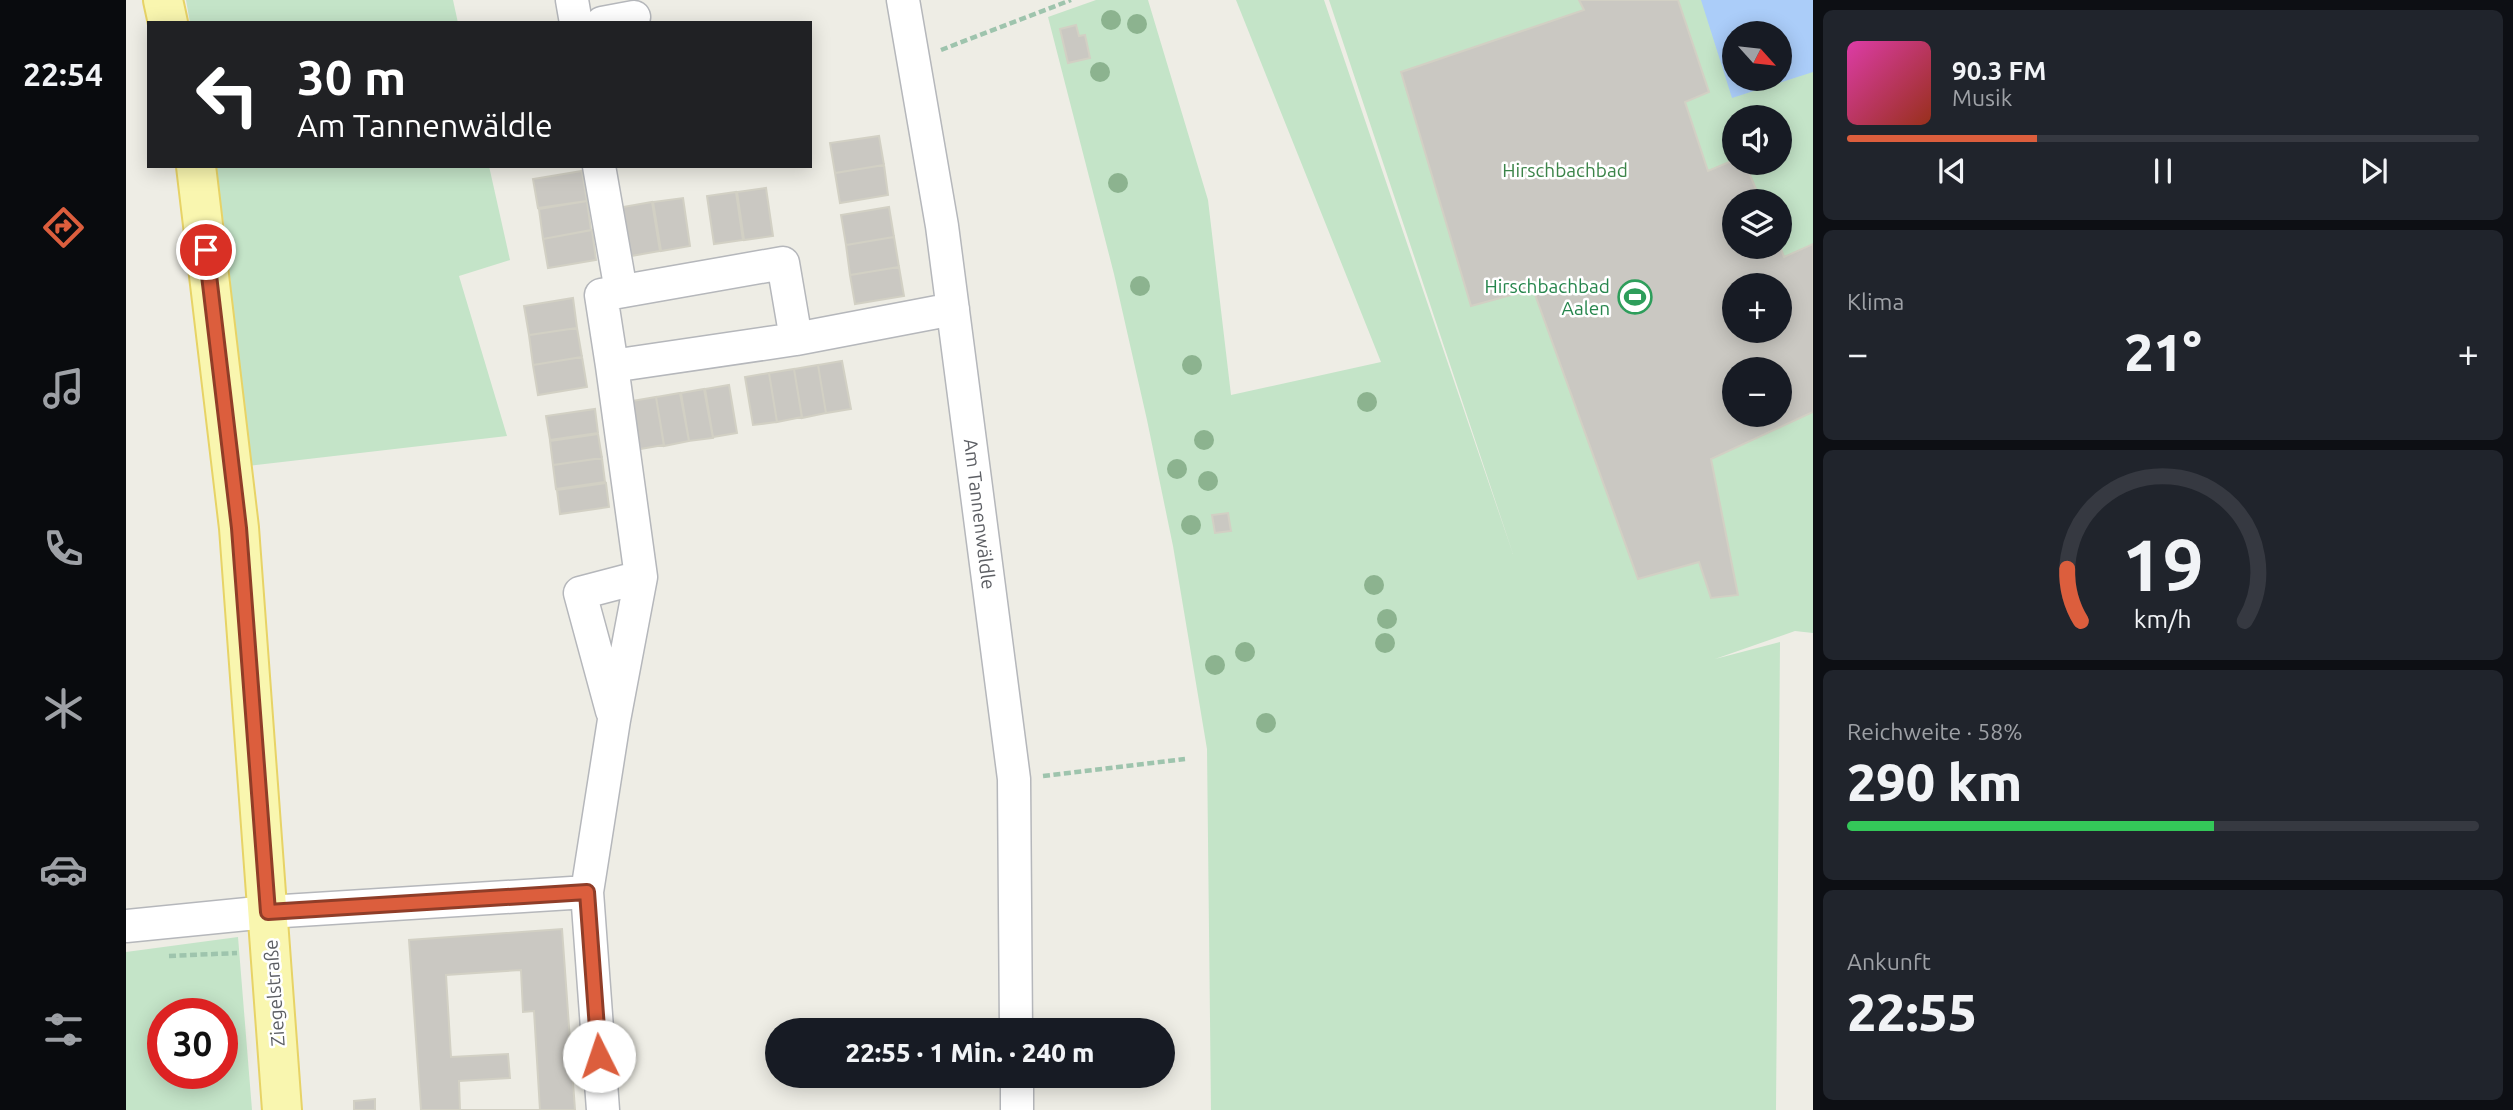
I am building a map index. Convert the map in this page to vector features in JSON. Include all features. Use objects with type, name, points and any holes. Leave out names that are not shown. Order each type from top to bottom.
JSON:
[{"type":"main road","points":[[163,0],[168,21]]},
{"type":"main road","name":"Ziegelstraße","points":[[196,168],[239,528],[282,1110]]},
{"type":"street","points":[[572,0],[576,21]]},
{"type":"street","name":"Am Tannenwäldle","points":[[903,0],[915,61],[953,309],[1014,779],[1016,1018]]},
{"type":"street","points":[[613,21],[634,17]]},
{"type":"street","points":[[599,168],[621,291]]},
{"type":"street","points":[[603,1110],[587,892],[614,720],[641,577],[600,295],[783,263],[796,339]]},
{"type":"street","points":[[612,366],[796,339],[953,309]]},
{"type":"street","points":[[614,720],[580,593],[641,577]]},
{"type":"street","points":[[126,926],[268,912],[587,892]]},
{"type":"street","points":[[1017,1088],[1017,1110]]},
{"type":"path","points":[[915,61],[1071,0]]},
{"type":"path","points":[[1014,779],[1185,759]]},
{"type":"path","points":[[168,956],[246,952]]},
{"type":"green space","points":[[186,0],[453,0],[458,21],[190,21]]},
{"type":"green space","name":"Hirschbachbad","points":[[1096,0],[1148,0],[1208,200],[1231,395],[1381,362],[1236,0],[1324,0],[1513,554],[1329,0],[1813,0],[1813,633],[1795,631],[1715,659],[1780,642],[1776,1110],[1211,1110],[1207,749],[1173,546],[1114,274],[1048,17]]},
{"type":"green space","points":[[214,168],[489,168],[510,260],[459,276],[507,436],[248,466],[226,235]]},
{"type":"green space","points":[[238,937],[252,1110],[126,1110],[126,952]]},
{"type":"water","points":[[1701,0],[1813,0],[1813,72],[1792,79],[1792,21],[1722,21],[1722,66]]},
{"type":"water","points":[[1730,91],[1754,91],[1732,98]]},
{"type":"building","name":"Hirschbachbad Aalen","points":[[1579,0],[1678,0],[1709,92],[1685,102],[1708,171],[1722,165],[1722,175],[1750,175],[1756,189],[1722,189],[1722,259],[1792,259],[1792,253],[1813,244],[1813,412],[1792,422],[1792,357],[1722,357],[1722,427],[1780,427],[1711,459],[1738,595],[1711,598],[1699,562],[1638,579],[1533,289],[1471,306],[1401,72],[1584,10]]},
{"type":"building","points":[[1076,25],[1079,36],[1085,35],[1090,58],[1068,63],[1060,29]]},
{"type":"building","points":[[879,136],[884,165],[835,173],[830,143]]},
{"type":"building","points":[[884,165],[888,195],[840,203],[835,173]]},
{"type":"building","points":[[582,171],[587,201],[538,208],[533,179]]},
{"type":"building","points":[[766,188],[773,236],[744,240],[737,192]]},
{"type":"building","points":[[736,192],[743,240],[714,244],[707,196]]},
{"type":"building","points":[[683,198],[690,246],[661,251],[653,202]]},
{"type":"building","points":[[587,201],[591,230],[543,239],[539,209]]},
{"type":"building","points":[[652,202],[660,251],[631,256],[623,207]]},
{"type":"building","points":[[889,207],[894,237],[846,245],[841,215]]},
{"type":"building","points":[[592,230],[596,260],[548,268],[543,239]]},
{"type":"building","points":[[894,237],[899,267],[850,275],[846,245]]},
{"type":"building","points":[[899,267],[904,296],[855,304],[850,275]]},
{"type":"building","points":[[573,298],[577,328],[529,335],[524,306]]},
{"type":"building","points":[[577,328],[582,357],[533,365],[529,335]]},
{"type":"building","points":[[582,357],[587,387],[538,395],[533,365]]},
{"type":"building","points":[[842,361],[851,409],[826,413],[818,365]]},
{"type":"building","points":[[818,365],[826,413],[802,418],[794,369]]},
{"type":"building","points":[[794,369],[802,417],[777,422],[769,373]]},
{"type":"building","points":[[769,373],[777,422],[753,425],[745,377]]},
{"type":"building","points":[[729,385],[737,433],[713,437],[705,389]]},
{"type":"building","points":[[704,389],[713,438],[689,441],[681,393]]},
{"type":"building","points":[[680,393],[689,441],[664,446],[656,397]]},
{"type":"building","points":[[656,397],[664,445],[640,449],[632,401]]},
{"type":"building","points":[[595,409],[598,433],[550,440],[546,416]]},
{"type":"building","points":[[598,434],[602,458],[553,465],[550,441]]},
{"type":"building","points":[[602,458],[605,482],[556,489],[553,465]]},
{"type":"building","points":[[606,483],[609,507],[560,514],[557,490]]},
{"type":"building","points":[[1228,513],[1231,531],[1215,533],[1212,515]]},
{"type":"building","points":[[562,929],[575,1110],[421,1110],[409,940]]},
{"type":"building","points":[[521,970],[523,1012],[534,1011],[540,1110],[460,1110],[459,1081],[510,1078],[508,1054],[451,1057],[446,975]]},
{"type":"building","points":[[375,1099],[375,1110],[354,1110],[354,1101]]},
{"type":"place","name":"Hirschbachbad Aalen","points":[[1635,297]]},
{"type":"route","points":[[206,250],[239,528],[268,912],[587,892],[599,1056]]}]
